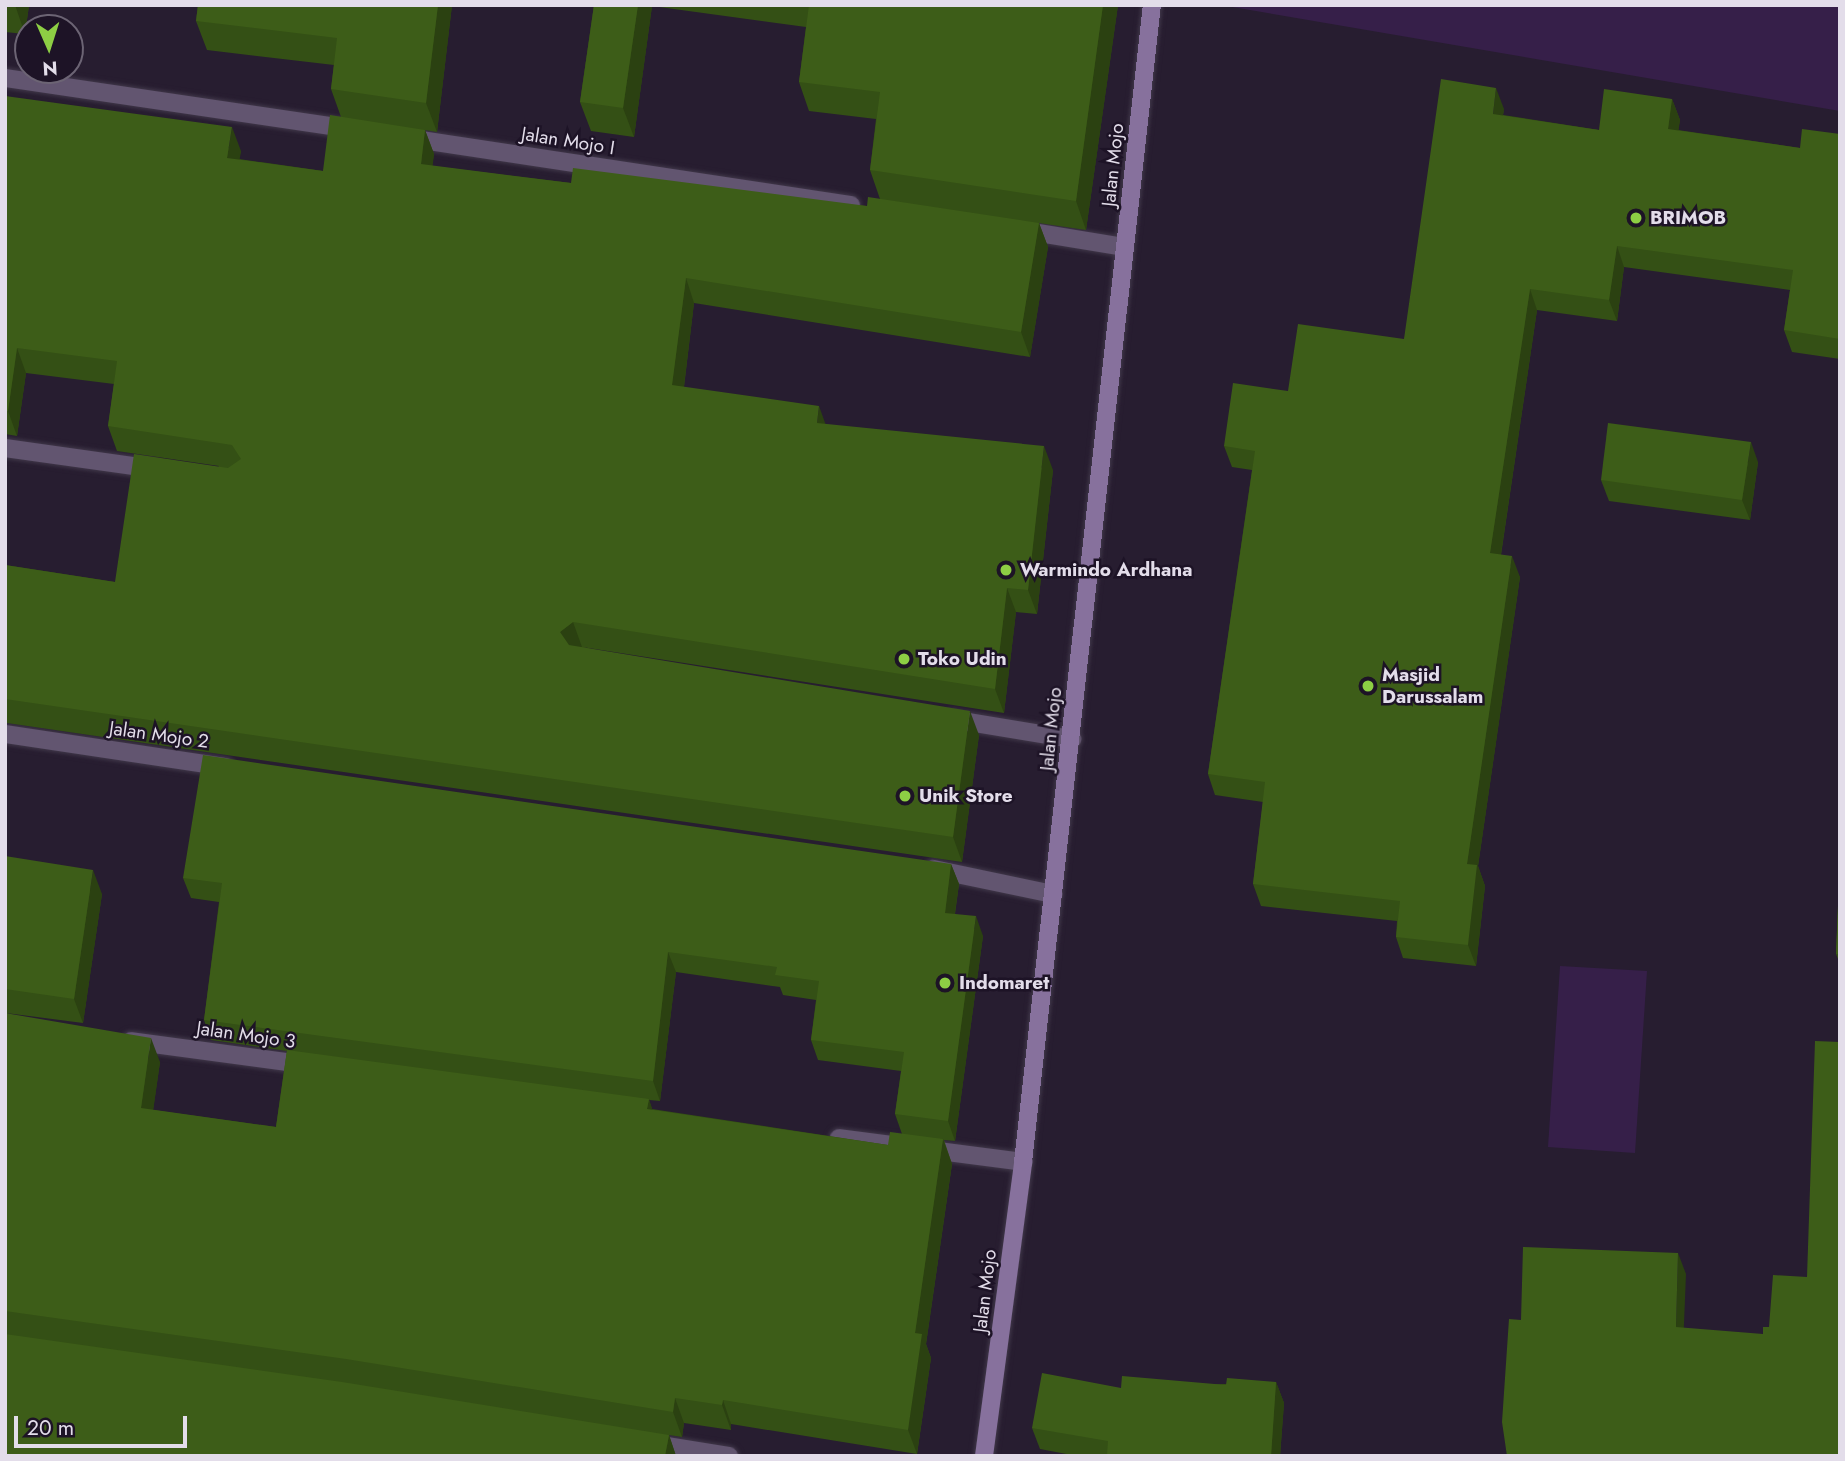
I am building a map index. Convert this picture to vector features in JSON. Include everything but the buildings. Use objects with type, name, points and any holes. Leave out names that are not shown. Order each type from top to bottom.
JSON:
[{"type":"street","name":"Jalan Mojo","points":[[984,1456],[1023,1162],[1072,739],[1152,5]]},
{"type":"street","points":[[5,78],[363,131]]},
{"type":"street","name":"Jalan Mojo I","points":[[390,136],[872,208]]},
{"type":"street","points":[[995,226],[1124,247]]},
{"type":"street","points":[[5,447],[170,471]]},
{"type":"street","points":[[935,717],[1072,739]]},
{"type":"street","name":"Jalan Mojo 2","points":[[5,734],[239,768]]},
{"type":"street","points":[[911,866],[1053,894]]},
{"type":"street","name":"Jalan Mojo 3","points":[[116,1039],[323,1067]]},
{"type":"street","points":[[820,1135],[1023,1162]]},
{"type":"street","points":[[635,1440],[729,1456]]},
{"type":"shaded area","points":[[1221,5],[1840,5],[1840,111]]},
{"type":"shaded area","points":[[1560,966],[1647,971],[1635,1153],[1548,1147]]},
{"type":"place","name":"BRIMOB","points":[[1636,218]]},
{"type":"place","name":"Warmindo Ardhana","points":[[1006,570]]},
{"type":"place","name":"Toko Udin","points":[[904,659]]},
{"type":"place","name":"Masjid Darussalam","points":[[1368,686]]},
{"type":"place","name":"Unik Store","points":[[905,796]]},
{"type":"place","name":"Indomaret","points":[[945,983]]}]
